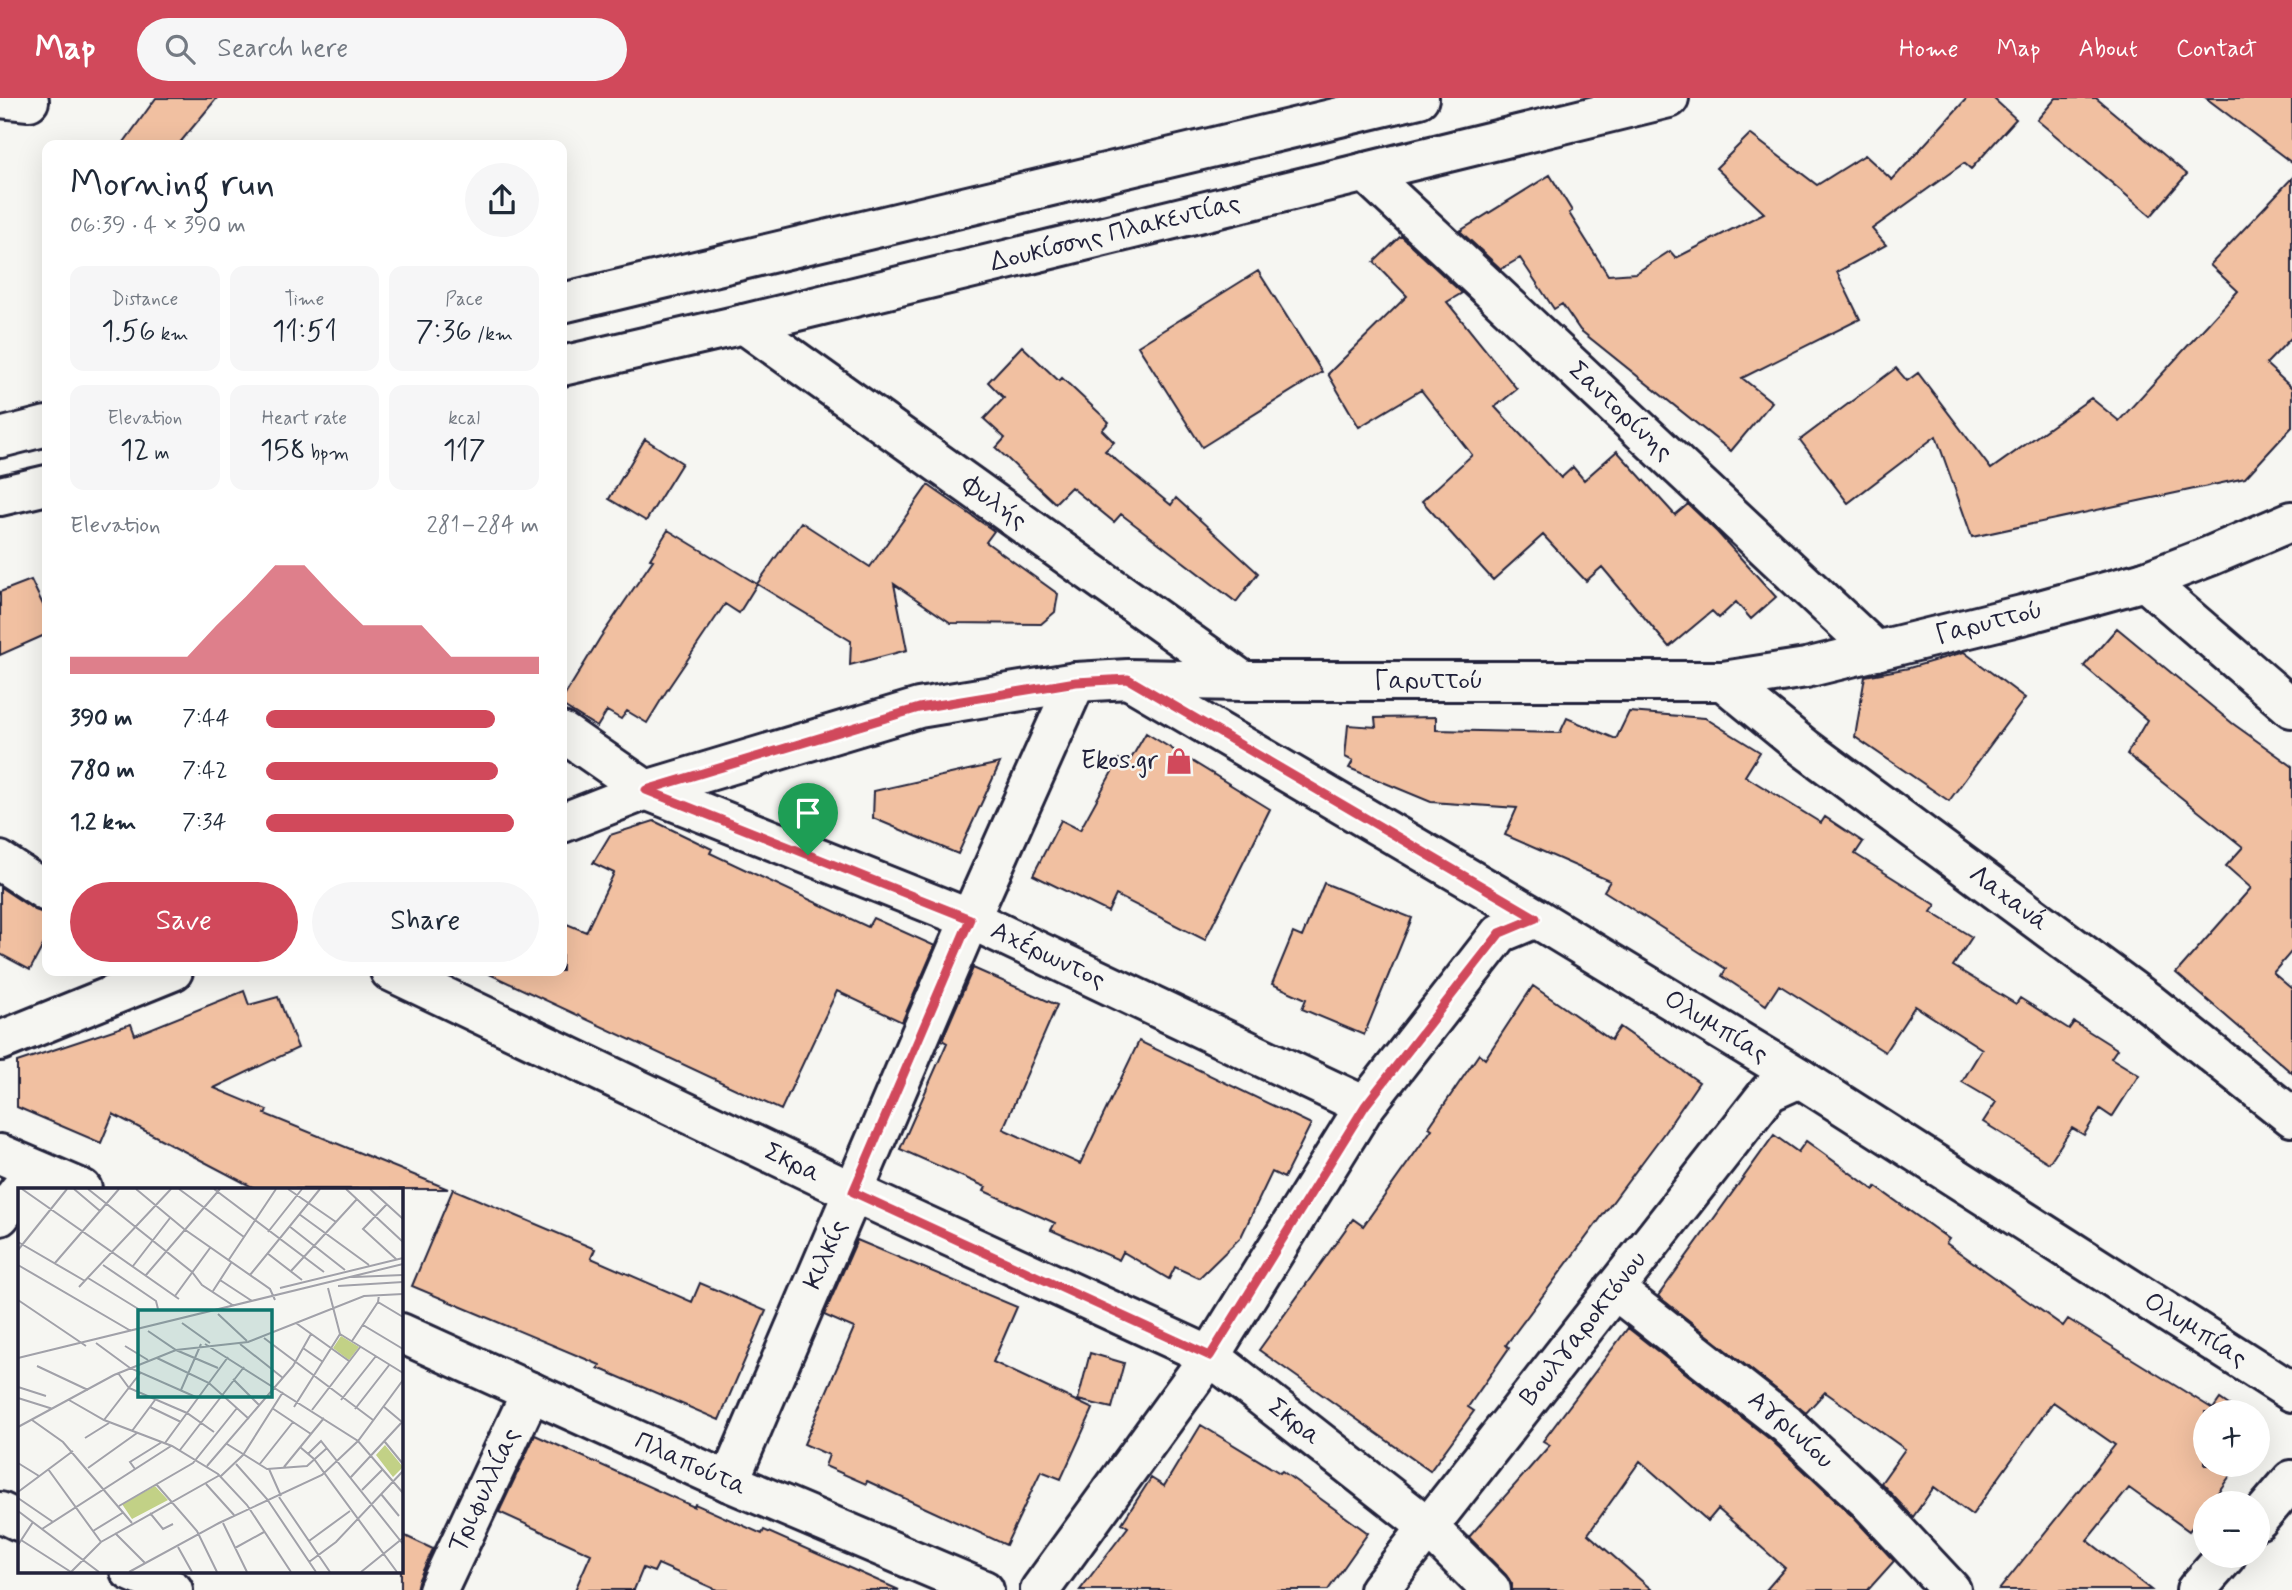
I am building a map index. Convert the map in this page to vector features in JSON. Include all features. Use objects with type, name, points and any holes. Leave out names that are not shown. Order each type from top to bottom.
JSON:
[{"type":"street","points":[[567,302],[1419,98]]},
{"type":"street","name":"Δουκίσσης Πλακεντίας","points":[[567,365],[1669,98]]},
{"type":"street","name":"Σαντορίνης","points":[[1365,172],[1876,651]]},
{"type":"street","name":"Φυλής","points":[[744,324],[1243,681]]},
{"type":"street","points":[[0,438],[42,427]]},
{"type":"street","points":[[0,496],[42,486]]},
{"type":"street","name":"Γαρυττού","points":[[567,821],[646,790],[919,708],[1076,682],[1128,679],[1723,681],[1806,668],[2146,581],[2292,521]]},
{"type":"street","points":[[2146,581],[2292,708]]},
{"type":"street","name":"Ολυμπίας","points":[[1128,679],[1536,918],[1800,1078],[2292,1392]]},
{"type":"street","name":"Λαχανά","points":[[1723,681],[1806,749],[2148,1002],[2292,1116]]},
{"type":"street","name":"Κιλκίς","points":[[729,1482],[970,919],[1076,682]]},
{"type":"street","name":"Αχέρωντος","points":[[567,735],[646,790],[970,919],[1365,1106]]},
{"type":"street","points":[[0,860],[42,889]]},
{"type":"street","points":[[1040,1590],[1210,1356],[1365,1106],[1500,933],[1536,918]]},
{"type":"street","points":[[0,1041],[159,976]]},
{"type":"street","name":"Σκρα","points":[[400,976],[853,1192],[1210,1356],[1427,1526],[1491,1590]]},
{"type":"street","name":"Βουλγαροκτόνου","points":[[1379,1590],[1769,1093],[1800,1078]]},
{"type":"street","points":[[0,1154],[25,1183],[72,1188]]},
{"type":"street","points":[[0,1216],[18,1192]]},
{"type":"street","name":"Αγρινίου","points":[[1614,1289],[1786,1424],[1868,1501],[1951,1590]]},
{"type":"street","name":"Πλαπούτα","points":[[402,1333],[729,1482],[984,1590]]},
{"type":"street","name":"Τριφυλλίας","points":[[438,1590],[531,1392]]},
{"type":"street","points":[[2270,1506],[2292,1480]]},
{"type":"street","points":[[0,1512],[18,1521]]},
{"type":"street","points":[[2196,1590],[2215,1568]]},
{"type":"street","points":[[132,1572],[173,1590]]},
{"type":"building","points":[[156,98],[217,98],[182,140],[126,140]]},
{"type":"building","points":[[1967,98],[1993,98],[2016,119],[1971,169],[1964,163],[1872,229],[1886,245],[1837,272],[1860,319],[1742,378],[1772,402],[1731,451],[1580,330],[1562,304],[1554,309],[1520,258],[1501,269],[1460,231],[1550,175],[1572,211],[1569,213],[1608,275],[1636,273],[1670,251],[1676,258],[1764,213],[1716,168],[1750,134],[1817,185],[1865,155],[1892,180]]},
{"type":"building","points":[[2056,98],[2096,98],[2187,174],[2151,216],[2037,120]]},
{"type":"building","points":[[2206,98],[2292,98],[2292,163]]},
{"type":"building","points":[[2292,178],[2292,337],[2266,364],[2292,388],[2292,427],[2245,478],[1972,537],[1936,436],[1848,503],[1800,440],[1896,368],[1907,381],[1918,373],[1991,469],[2091,398],[2119,421],[2238,291],[2210,265]]},
{"type":"building","points":[[1401,236],[1462,293],[1447,302],[1517,389],[1495,407],[1561,478],[1573,467],[1584,480],[1617,451],[1675,515],[1688,504],[1776,597],[1751,619],[1736,602],[1719,618],[1712,611],[1669,647],[1602,567],[1586,581],[1543,535],[1493,580],[1422,501],[1472,455],[1421,390],[1359,427],[1328,374],[1407,296],[1374,262]]},
{"type":"building","points":[[1258,271],[1322,372],[1202,447],[1138,346]]},
{"type":"building","points":[[1022,346],[1059,381],[1062,378],[1109,422],[1102,430],[1114,442],[1105,451],[1171,505],[1176,498],[1258,573],[1236,602],[1121,514],[1114,522],[1071,487],[1055,503],[996,448],[1005,438],[984,419],[1004,398],[988,382]]},
{"type":"building","points":[[645,439],[682,463],[646,521],[609,499]]},
{"type":"building","points":[[928,485],[994,531],[986,542],[1058,594],[1055,612],[1041,624],[951,623],[894,584],[907,650],[850,665],[851,641],[757,584],[801,522],[870,567]]},
{"type":"building","points":[[668,530],[757,584],[739,613],[725,604],[647,723],[627,711],[621,719],[607,711],[597,727],[567,708],[567,692],[653,560],[650,559]]},
{"type":"building","points":[[31,580],[42,603],[42,636],[0,655],[0,592]]},
{"type":"building","points":[[2117,628],[2232,723],[2292,766],[2292,951],[2273,973],[2292,989],[2292,1073],[2176,973],[2251,888],[2226,866],[2243,847],[2127,754],[2147,720],[2084,666]]},
{"type":"building","points":[[1964,652],[2025,698],[1949,801],[1855,737],[1865,676],[1909,668]]},
{"type":"building","points":[[1629,712],[1705,718],[1760,752],[1745,776],[1821,823],[1825,817],[1863,842],[1855,854],[1936,905],[1931,912],[1972,937],[1953,966],[2016,1004],[2020,998],[2069,1029],[2074,1022],[2117,1049],[2111,1058],[2139,1075],[2112,1117],[2100,1109],[2084,1135],[2072,1128],[2049,1163],[1983,1122],[1996,1102],[1962,1082],[1982,1049],[1915,1006],[1885,1052],[1779,985],[1766,1005],[1722,976],[1726,969],[1604,891],[1610,881],[1505,835],[1517,808],[1431,802],[1349,768],[1353,761],[1345,757],[1348,725],[1376,727],[1375,718],[1436,717],[1436,730],[1560,733],[1567,718],[1616,739]]},
{"type":"building","points":[[1146,733],[1270,809],[1205,940],[1116,895],[1108,912],[1033,875],[1061,820],[1080,830],[1119,759],[1128,764]]},
{"type":"building","points":[[1000,763],[958,854],[873,818],[874,791]]},
{"type":"building","points":[[654,821],[712,849],[710,853],[868,927],[873,918],[935,946],[902,1022],[837,991],[781,1110],[494,976],[567,976],[567,924],[586,932],[614,873],[593,863],[610,835]]},
{"type":"building","points":[[1324,883],[1412,918],[1364,1035],[1302,1009],[1306,999],[1272,984],[1293,933],[1302,937]]},
{"type":"building","points":[[0,887],[42,912],[42,947],[30,970],[0,954]]},
{"type":"building","points":[[973,968],[1057,1005],[1003,1129],[1080,1164],[1139,1041],[1311,1124],[1284,1178],[1272,1172],[1241,1237],[1199,1278],[1175,1267],[1169,1279],[1123,1252],[1119,1260],[1051,1230],[1055,1223],[984,1191],[986,1187],[900,1149],[947,1043],[942,1040]]},
{"type":"building","points":[[1533,986],[1611,1040],[1620,1027],[1699,1082],[1506,1345],[1509,1348],[1468,1407],[1474,1411],[1430,1471],[1259,1350],[1353,1219],[1363,1226],[1432,1129],[1429,1127],[1479,1054],[1485,1059]]},
{"type":"building","points":[[244,991],[249,1005],[278,997],[298,1048],[214,1088],[267,1110],[265,1114],[448,1189],[254,1188],[113,1114],[101,1143],[17,1107],[17,1062],[131,1024],[135,1035]]},
{"type":"building","points":[[1774,1135],[1798,1152],[1806,1141],[1949,1239],[1946,1243],[2063,1326],[2068,1319],[2198,1400],[2193,1400],[2193,1477],[2229,1477],[2219,1491],[2193,1491],[2193,1526],[2189,1531],[2129,1488],[2087,1540],[2151,1590],[1999,1590],[2115,1445],[2053,1402],[1972,1515],[1934,1487],[1913,1517],[1881,1483],[1905,1449],[1825,1392],[1806,1413],[1658,1296]]},
{"type":"building","points":[[453,1189],[595,1249],[591,1258],[692,1302],[700,1283],[766,1311],[719,1420],[598,1368],[600,1365],[412,1286]]},
{"type":"building","points":[[857,1240],[1017,1307],[993,1362],[1093,1409],[1061,1479],[1041,1471],[1006,1545],[867,1481],[866,1484],[825,1466],[829,1455],[804,1444],[854,1328],[824,1315]]},
{"type":"building","points":[[1628,1328],[1772,1441],[1852,1516],[1894,1561],[1868,1590],[1766,1590],[1785,1568],[1718,1509],[1708,1521],[1640,1461],[1588,1534],[1652,1590],[1512,1590],[1512,1584],[1506,1575],[1469,1537],[1550,1445],[1543,1441]]},
{"type":"building","points":[[1090,1353],[1124,1363],[1112,1408],[1078,1400]]},
{"type":"building","points":[[1201,1425],[1280,1473],[1282,1471],[1368,1533],[1328,1590],[1080,1590],[1128,1527],[1122,1523],[1151,1478],[1164,1486]]},
{"type":"building","points":[[535,1435],[694,1507],[695,1504],[762,1534],[764,1530],[899,1590],[717,1590],[658,1564],[654,1572],[643,1568],[634,1590],[575,1590],[591,1554],[499,1512]]},
{"type":"building","points":[[402,1534],[433,1549],[416,1590],[401,1590]]},
{"type":"place","name":"Ekos.gr","points":[[1179,761]]},
{"type":"route","points":[[1128,679],[1536,918],[1500,933],[1365,1106],[1210,1356],[853,1192],[970,919],[808,855],[646,790],[919,708],[1076,682],[1128,679]]}]
